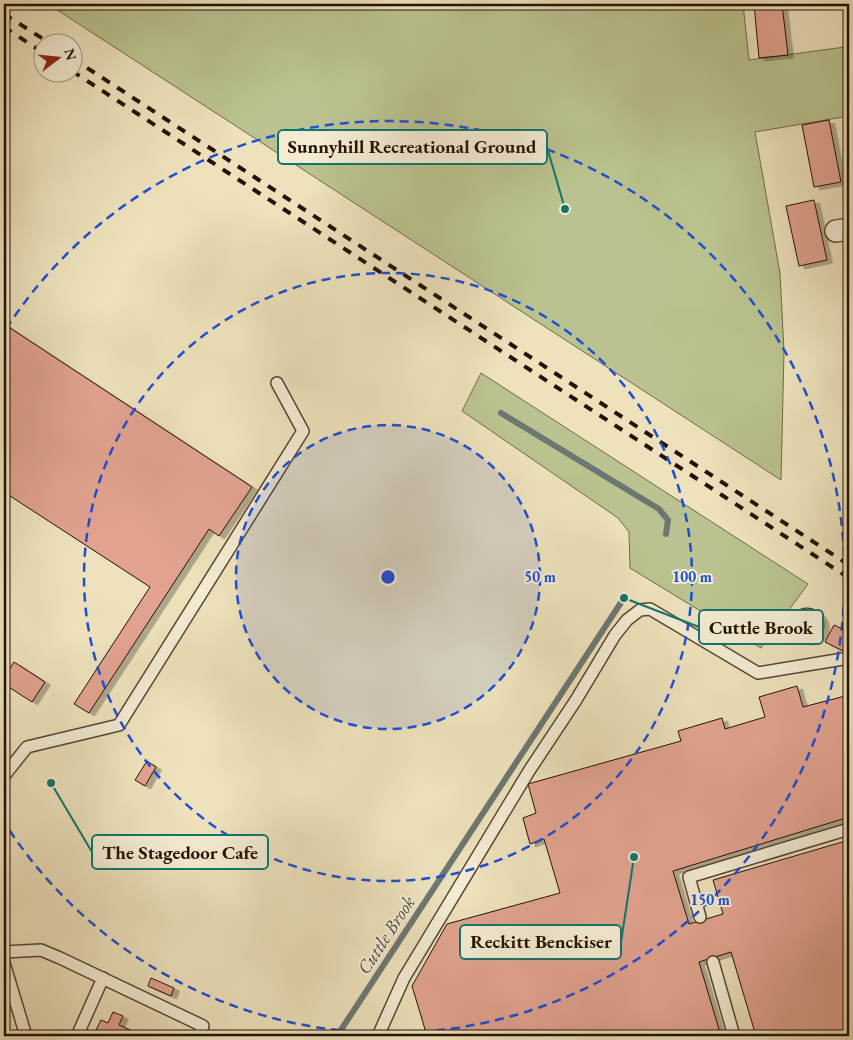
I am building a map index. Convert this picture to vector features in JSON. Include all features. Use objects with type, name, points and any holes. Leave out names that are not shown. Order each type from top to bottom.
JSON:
[{"type":"lane","points":[[4,776],[27,747],[119,725],[302,431],[277,383]]},
{"type":"lane","points":[[378,1036],[404,978],[529,771],[576,700],[615,635],[627,620],[640,610],[650,610],[758,673],[849,658]]},
{"type":"lane","points":[[700,917],[689,877],[849,829]]},
{"type":"lane","points":[[4,952],[41,950],[203,1026],[199,1036]]},
{"type":"lane","points":[[713,962],[734,1036]]},
{"type":"lane","points":[[4,963],[26,1036]]},
{"type":"lane","points":[[77,1036],[103,978]]},
{"type":"green space","points":[[48,4],[743,4],[749,60],[845,47],[849,76],[849,116],[755,132],[780,273],[784,351],[781,480]]},
{"type":"green space","points":[[481,373],[808,584],[761,648],[630,568],[629,532],[618,518],[462,411]]},
{"type":"building","points":[[754,4],[782,4],[788,55],[759,58]]},
{"type":"building","points":[[829,120],[841,182],[814,187],[802,125]]},
{"type":"building","points":[[814,200],[827,260],[799,266],[786,206]]},
{"type":"building","points":[[4,324],[252,487],[219,536],[209,529],[89,713],[74,704],[150,587],[4,492]]},
{"type":"building","points":[[807,608],[814,609],[819,613],[823,618],[823,632],[819,637],[814,641],[807,642],[800,641],[795,637],[791,632],[790,625],[791,618],[795,613],[800,609]]},
{"type":"building","points":[[834,625],[849,632],[849,638],[843,651],[825,642]]},
{"type":"building","points":[[14,662],[45,682],[32,702],[4,684],[4,678]]},
{"type":"building","points":[[797,686],[803,707],[849,695],[849,817],[673,871],[689,924],[723,914],[713,880],[849,840],[849,1036],[756,1036],[731,952],[699,962],[721,1036],[427,1036],[412,986],[447,924],[560,893],[544,839],[530,844],[523,818],[536,813],[528,784],[681,741],[678,731],[722,718],[725,729],[765,717],[759,697]]},
{"type":"building","points":[[147,761],[156,767],[145,786],[135,780]]},
{"type":"building","points":[[151,978],[174,988],[171,996],[148,986]]},
{"type":"building","points":[[113,1012],[123,1016],[119,1025],[144,1036],[93,1036],[101,1020],[108,1023]]},
{"type":"waterway","name":"Cuttle Brook","points":[[501,413],[659,509],[668,520],[666,534]]},
{"type":"waterway","name":"Cuttle Brook","points":[[337,1036],[624,598]]},
{"type":"railway","points":[[4,14],[32,32]]},
{"type":"railway","points":[[4,27],[32,45]]},
{"type":"railway","points":[[82,65],[849,565]]},
{"type":"railway","points":[[82,78],[849,578]]},
{"type":"place","name":"Sunnyhill Recreational Ground","points":[[565,209]]},
{"type":"place","name":"Cuttle Brook","points":[[624,598]]},
{"type":"place","name":"The Stagedoor Cafe","points":[[51,783]]},
{"type":"place","name":"Reckitt Benckiser","points":[[634,857]]}]
